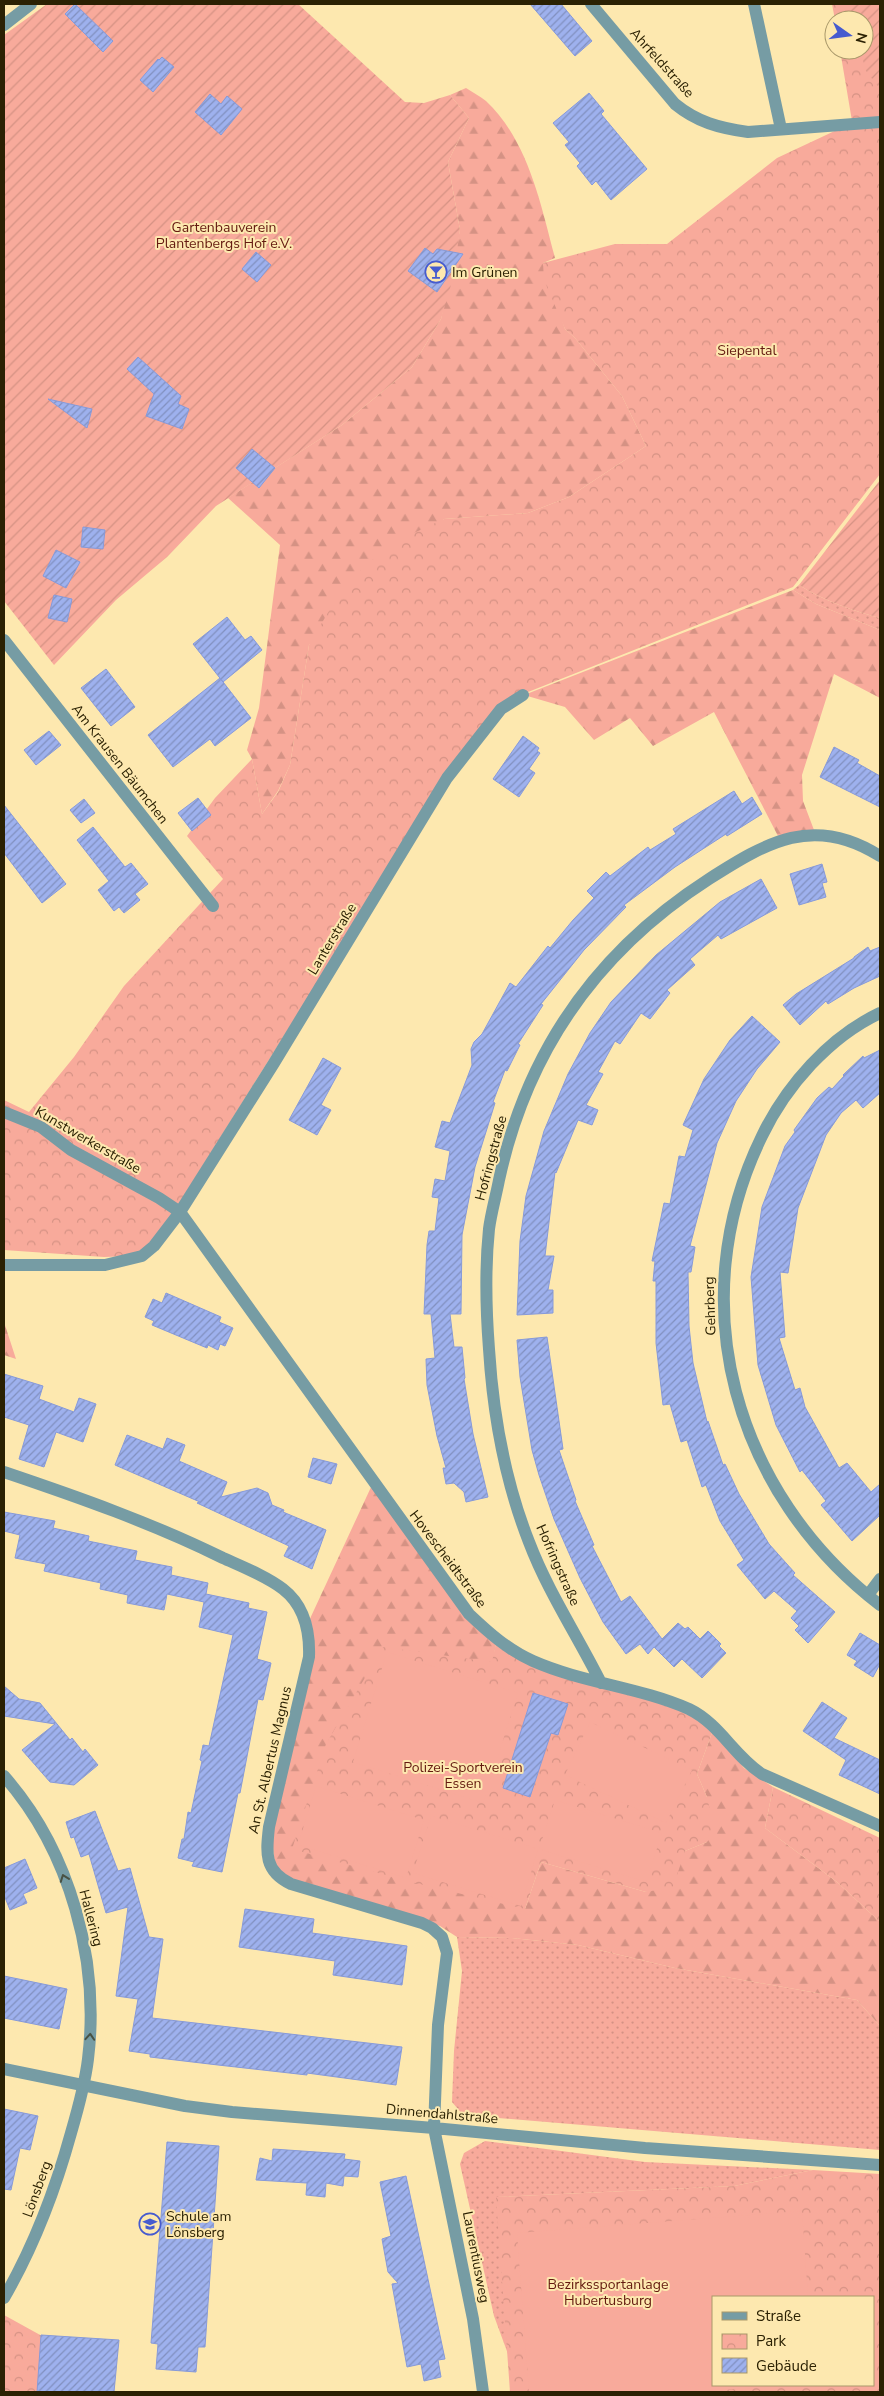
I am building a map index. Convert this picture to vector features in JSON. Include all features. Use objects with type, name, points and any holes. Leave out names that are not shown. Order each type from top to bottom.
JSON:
[{"type":"street","points":[[4,25],[31,4]]},
{"type":"street","name":"Ahrfeldstraße","points":[[591,4],[675,104],[691,117],[728,129],[748,132],[880,122]]},
{"type":"street","points":[[754,4],[781,129]]},
{"type":"street","name":"Am Krausen Bäumchen","points":[[4,640],[213,906]]},
{"type":"street","name":"Lanterstraße","points":[[4,1264],[104,1265],[124,1262],[142,1256],[154,1246],[180,1212],[274,1063],[447,778],[501,709],[523,695]]},
{"type":"street","name":"Hofringstraße","points":[[601,1683],[584,1649],[552,1595],[528,1541],[512,1491],[500,1439],[491,1376],[487,1293],[489,1228],[508,1144],[527,1088],[555,1033],[588,985],[636,933],[682,897],[753,851],[778,840],[798,836],[823,836],[844,839],[880,856]]},
{"type":"street","name":"Gehrberg","points":[[880,1013],[832,1045],[796,1081],[771,1116],[749,1161],[733,1209],[724,1268],[724,1324],[731,1372],[757,1455],[778,1494],[807,1535],[880,1605]]},
{"type":"street","name":"Kunstwerkerstraße","points":[[4,1112],[41,1126],[71,1150],[159,1198],[180,1212]]},
{"type":"street","name":"Hovescheidtstraße","points":[[180,1212],[469,1614],[496,1640],[531,1660],[601,1683],[665,1700],[691,1710],[716,1726],[748,1766],[880,1826]]},
{"type":"street","name":"An St. Albertus Magnus","points":[[4,1472],[86,1499],[185,1539],[261,1576],[284,1590],[295,1602],[304,1616],[308,1628],[308,1657],[269,1827],[266,1847],[269,1863],[280,1879],[291,1884],[422,1923],[432,1928],[442,1937],[447,1953],[438,2025],[434,2128]]},
{"type":"street","points":[[868,1595],[880,1579]]},
{"type":"street","name":"Hallering","points":[[4,1776],[34,1815],[50,1846],[75,1909],[85,1948],[90,1984],[91,2020],[88,2060],[83,2085]]},
{"type":"street","name":"Dinnendahlstraße","points":[[4,2069],[194,2107],[645,2148],[880,2165]]},
{"type":"street","name":"Lönsberg","points":[[4,2298],[39,2228],[59,2175],[83,2085]]},
{"type":"street","name":"Laurentiusweg","points":[[434,2128],[473,2319],[483,2392]]},
{"type":"green space","name":"Gartenbauverein Plantenbergs Hof e.V.","points":[[47,4],[298,4],[405,102],[424,103],[450,95],[469,118],[448,162],[460,230],[453,278],[441,319],[412,367],[342,425],[216,506],[167,557],[116,600],[54,665],[4,601],[4,35]]},
{"type":"green space","name":"Siepental","points":[[832,4],[880,4],[880,474],[793,587],[523,694],[446,777],[153,1245],[133,1256],[104,1257],[4,1250],[4,1100],[29,1112],[74,1057],[124,986],[223,879],[187,836],[215,798],[252,759],[262,814],[278,792],[290,765],[309,645],[337,597],[366,564],[403,538],[444,519],[528,513],[569,497],[646,446],[622,396],[575,338],[565,329],[544,280],[543,263],[615,244],[667,244],[777,158],[852,121],[842,60],[874,60],[874,10],[833,10]]},
{"type":"green space","points":[[849,4],[880,4],[880,89],[866,71],[863,60],[874,60],[874,10],[850,10]]},
{"type":"green space","points":[[466,88],[486,101],[500,117],[513,135],[523,154],[538,195],[555,258],[543,263],[565,329],[575,338],[622,396],[646,446],[569,497],[528,513],[444,519],[309,645],[290,765],[278,791],[262,814],[252,759],[247,750],[259,708],[280,545],[228,498],[342,425],[412,367],[441,319],[460,230],[448,162],[469,118],[450,95]]},
{"type":"green space","points":[[880,480],[880,618],[818,596],[799,585]]},
{"type":"green space","points":[[799,585],[818,596],[880,618],[880,630],[816,604],[793,590]]},
{"type":"green space","points":[[793,590],[816,604],[880,630],[880,698],[834,674],[802,775],[803,801],[814,830],[778,836],[714,712],[653,746],[630,718],[594,740],[565,707],[524,695]]},
{"type":"green space","points":[[4,1322],[16,1359],[4,1355]]},
{"type":"green space","points":[[372,1485],[496,1643],[493,1662],[525,1909],[541,1862],[646,1892],[685,1851],[707,1842],[707,1797],[697,1774],[713,1730],[744,1768],[773,1787],[765,1828],[837,1882],[880,1922],[880,2026],[857,2000],[675,1968],[578,1945],[512,1938],[457,1937],[440,1926],[283,1879],[275,1869],[271,1826],[305,1683],[308,1623]]},
{"type":"green space","name":"Polizei-Sportverein Essen","points":[[496,1643],[684,1711],[713,1730],[697,1774],[707,1797],[715,1832],[707,1842],[685,1851],[673,1887],[646,1892],[541,1862],[525,1909],[407,1881],[292,1849],[326,1744],[383,1647],[492,1662]]},
{"type":"green space","points":[[387,1652],[518,1693],[483,1803],[353,1762]]},
{"type":"green space","points":[[590,1722],[692,1770],[666,1823],[565,1775]]},
{"type":"green space","points":[[316,1786],[424,1820],[406,1878],[298,1845]]},
{"type":"green space","points":[[773,1787],[880,1838],[880,1922],[837,1882],[765,1828]]},
{"type":"green space","points":[[555,1800],[662,1833],[646,1882],[539,1849]]},
{"type":"green space","points":[[431,1816],[538,1849],[521,1906],[413,1873]]},
{"type":"green space","points":[[457,1937],[512,1938],[578,1945],[675,1968],[857,2000],[880,2026],[880,2150],[463,2115],[452,2102],[454,2051],[462,1971]]},
{"type":"green space","points":[[485,2141],[645,2162],[813,2170],[734,2186],[497,2197],[508,2354],[494,2316],[460,2164],[464,2153]]},
{"type":"green space","name":"Bezirkssportanlage Hubertusburg","points":[[813,2170],[880,2174],[880,2392],[510,2392],[496,2197],[734,2186]]},
{"type":"green space","name":"Bezirkssportanlage Hubertusburg","points":[[802,2211],[808,2296],[712,2296],[712,2386],[778,2386],[694,2392],[529,2392],[517,2233]]},
{"type":"green space","points":[[4,2315],[42,2336],[38,2392],[4,2392]]},
{"type":"building","points":[[75,4],[113,41],[103,52],[65,14]]},
{"type":"building","points":[[530,4],[561,4],[592,41],[575,56]]},
{"type":"building","points":[[162,57],[174,67],[153,92],[140,80],[158,59]]},
{"type":"building","points":[[589,93],[604,111],[601,114],[647,169],[611,200],[596,181],[592,185],[577,166],[580,163],[565,145],[569,142],[553,123]]},
{"type":"building","points":[[210,94],[221,104],[227,96],[242,109],[221,135],[195,112]]},
{"type":"building","points":[[425,248],[433,254],[437,249],[463,254],[437,292],[408,271]]},
{"type":"building","points":[[256,252],[271,265],[257,282],[242,269]]},
{"type":"building","points":[[138,357],[181,396],[178,404],[189,409],[182,429],[146,416],[154,394],[127,369]]},
{"type":"building","points":[[48,399],[92,409],[87,428]]},
{"type":"building","points":[[252,449],[275,468],[259,488],[236,468]]},
{"type":"building","points":[[83,527],[105,530],[103,549],[81,547]]},
{"type":"building","points":[[56,550],[80,562],[66,588],[43,576]]},
{"type":"building","points":[[54,595],[72,599],[67,622],[48,618]]},
{"type":"building","points":[[227,617],[245,640],[251,636],[262,650],[223,682],[193,644]]},
{"type":"building","points":[[106,669],[135,707],[111,726],[81,688]]},
{"type":"building","points":[[220,678],[251,718],[215,746],[210,739],[173,767],[148,735]]},
{"type":"building","points":[[49,731],[61,745],[36,765],[24,750]]},
{"type":"building","points":[[523,736],[539,748],[537,751],[540,753],[529,769],[535,773],[519,797],[493,779]]},
{"type":"building","points":[[834,747],[859,760],[857,763],[880,776],[880,807],[820,777]]},
{"type":"building","points":[[734,791],[742,804],[752,797],[762,814],[727,836],[726,834],[675,867],[624,905],[626,907],[584,950],[541,1004],[543,1005],[518,1044],[520,1045],[507,1071],[505,1070],[493,1102],[495,1103],[475,1167],[462,1235],[461,1314],[450,1314],[454,1347],[462,1347],[464,1379],[473,1434],[488,1497],[466,1502],[464,1492],[454,1483],[446,1484],[443,1468],[446,1468],[437,1436],[427,1385],[426,1359],[435,1358],[431,1314],[424,1314],[427,1245],[429,1231],[435,1231],[439,1198],[432,1197],[435,1179],[445,1181],[450,1151],[435,1147],[442,1121],[450,1123],[472,1065],[471,1049],[474,1042],[482,1034],[510,983],[516,987],[548,946],[550,948],[594,898],[587,891],[606,872],[610,876],[648,847],[650,850],[676,834],[673,829]]},
{"type":"building","points":[[198,798],[211,815],[192,831],[178,813]]},
{"type":"building","points":[[84,799],[95,813],[81,823],[70,810]]},
{"type":"building","points":[[4,805],[66,884],[42,903],[4,853]]},
{"type":"building","points":[[93,827],[125,867],[131,863],[148,884],[135,894],[140,900],[124,913],[119,907],[114,911],[98,890],[109,881],[77,840]]},
{"type":"building","points":[[822,864],[827,882],[822,883],[826,897],[799,905],[790,874]]},
{"type":"building","points":[[761,879],[777,908],[721,939],[718,935],[690,959],[695,965],[667,990],[670,993],[650,1019],[641,1013],[620,1044],[615,1041],[598,1072],[603,1074],[586,1105],[598,1110],[592,1125],[578,1120],[555,1172],[545,1256],[554,1256],[548,1290],[553,1290],[553,1313],[517,1315],[520,1241],[526,1196],[544,1131],[568,1074],[590,1033],[611,1002],[656,955],[720,902]]},
{"type":"building","points":[[868,947],[870,951],[880,947],[880,976],[854,988],[828,1004],[826,1001],[800,1025],[783,1005],[796,994],[854,958]]},
{"type":"building","points":[[752,1016],[780,1042],[757,1069],[736,1101],[717,1143],[690,1246],[695,1247],[691,1272],[688,1272],[689,1326],[693,1363],[707,1422],[723,1465],[725,1464],[739,1494],[769,1544],[795,1573],[793,1575],[835,1612],[808,1643],[795,1630],[799,1626],[791,1618],[797,1611],[774,1591],[765,1599],[737,1565],[744,1560],[720,1521],[706,1485],[702,1487],[687,1440],[681,1442],[670,1404],[663,1405],[656,1343],[656,1281],[653,1281],[655,1261],[652,1261],[664,1203],[670,1204],[679,1156],[685,1157],[693,1130],[683,1125],[704,1079],[730,1040]]},
{"type":"building","points":[[880,1050],[880,1093],[863,1108],[856,1100],[841,1113],[826,1135],[798,1208],[788,1273],[780,1272],[785,1337],[779,1338],[795,1390],[800,1388],[805,1407],[839,1468],[847,1463],[871,1492],[880,1484],[880,1515],[852,1541],[821,1505],[826,1501],[802,1470],[800,1472],[776,1425],[758,1365],[751,1277],[762,1207],[785,1146],[795,1132],[794,1130],[817,1098],[829,1087],[832,1089],[843,1075],[863,1056],[864,1058]]},
{"type":"building","points":[[323,1058],[341,1068],[321,1105],[331,1110],[317,1135],[289,1120]]},
{"type":"building","points":[[166,1293],[221,1317],[219,1322],[233,1328],[225,1346],[220,1344],[218,1350],[208,1345],[207,1348],[152,1325],[154,1321],[145,1317],[153,1299],[162,1303]]},
{"type":"building","points":[[547,1337],[563,1449],[559,1450],[575,1501],[594,1545],[592,1546],[621,1602],[630,1596],[662,1639],[678,1623],[685,1629],[688,1627],[700,1639],[708,1631],[721,1644],[719,1646],[726,1653],[702,1678],[682,1659],[674,1667],[654,1647],[648,1654],[640,1644],[626,1654],[603,1622],[580,1578],[554,1519],[539,1475],[532,1450],[520,1377],[517,1340]]},
{"type":"building","points":[[4,1374],[43,1386],[39,1399],[74,1412],[79,1398],[96,1404],[83,1442],[56,1432],[44,1467],[19,1459],[29,1425],[4,1417]]},
{"type":"building","points":[[127,1435],[163,1449],[167,1438],[185,1445],[179,1461],[227,1482],[221,1497],[257,1488],[268,1493],[272,1505],[284,1510],[283,1512],[326,1530],[312,1569],[284,1556],[289,1546],[197,1503],[200,1502],[115,1465]]},
{"type":"building","points":[[313,1458],[337,1464],[331,1484],[308,1477]]},
{"type":"building","points":[[4,1512],[55,1521],[53,1528],[89,1536],[88,1541],[137,1551],[135,1560],[172,1567],[171,1575],[208,1583],[206,1594],[249,1603],[248,1608],[267,1612],[257,1659],[271,1663],[263,1700],[258,1699],[240,1793],[238,1793],[222,1872],[192,1866],[194,1862],[178,1858],[182,1839],[184,1839],[188,1812],[191,1813],[202,1761],[200,1760],[203,1745],[209,1746],[233,1635],[199,1627],[204,1602],[167,1594],[164,1610],[127,1603],[128,1595],[100,1589],[101,1583],[44,1571],[46,1564],[15,1558],[20,1535],[4,1531]]},
{"type":"building","points":[[860,1633],[880,1645],[880,1664],[873,1677],[854,1665],[857,1661],[847,1655]]},
{"type":"building","points":[[4,1686],[19,1699],[40,1703],[70,1740],[72,1738],[83,1752],[85,1749],[98,1765],[74,1785],[50,1782],[22,1750],[55,1724],[4,1716]]},
{"type":"building","points":[[533,1693],[568,1704],[558,1735],[551,1733],[530,1797],[503,1788]]},
{"type":"building","points":[[822,1702],[847,1718],[834,1738],[880,1760],[880,1794],[839,1775],[846,1760],[803,1731]]},
{"type":"building","points":[[95,1811],[118,1871],[130,1868],[149,1937],[163,1939],[152,2018],[402,2047],[396,2085],[307,2073],[307,2075],[150,2057],[150,2054],[129,2051],[138,1999],[116,1996],[128,1907],[106,1913],[89,1854],[81,1857],[74,1837],[71,1838],[66,1822]]},
{"type":"building","points":[[25,1859],[37,1888],[23,1894],[27,1903],[10,1910],[4,1895],[4,1868]]},
{"type":"building","points":[[245,1909],[314,1919],[312,1933],[407,1946],[402,1985],[333,1975],[335,1961],[239,1947]]},
{"type":"building","points":[[4,1976],[67,1989],[59,2029],[4,2018]]},
{"type":"building","points":[[4,2109],[38,2116],[30,2150],[20,2148],[11,2190],[4,2189]]},
{"type":"building","points":[[167,2142],[219,2146],[205,2347],[198,2347],[196,2372],[156,2369],[158,2344],[151,2343]]},
{"type":"building","points":[[273,2149],[345,2154],[344,2159],[360,2161],[358,2177],[344,2176],[343,2186],[326,2183],[325,2197],[306,2195],[307,2183],[256,2180],[260,2158],[272,2161]]},
{"type":"building","points":[[406,2176],[445,2359],[438,2360],[441,2377],[424,2381],[421,2364],[407,2367],[392,2284],[398,2283],[388,2272],[382,2239],[391,2236],[380,2182]]},
{"type":"building","points":[[41,2335],[119,2340],[114,2392],[37,2392]]},
{"type":"place","name":"Im Grünen","points":[[436,272]]},
{"type":"place","name":"Schule am Lönsberg","points":[[150,2224]]}]
